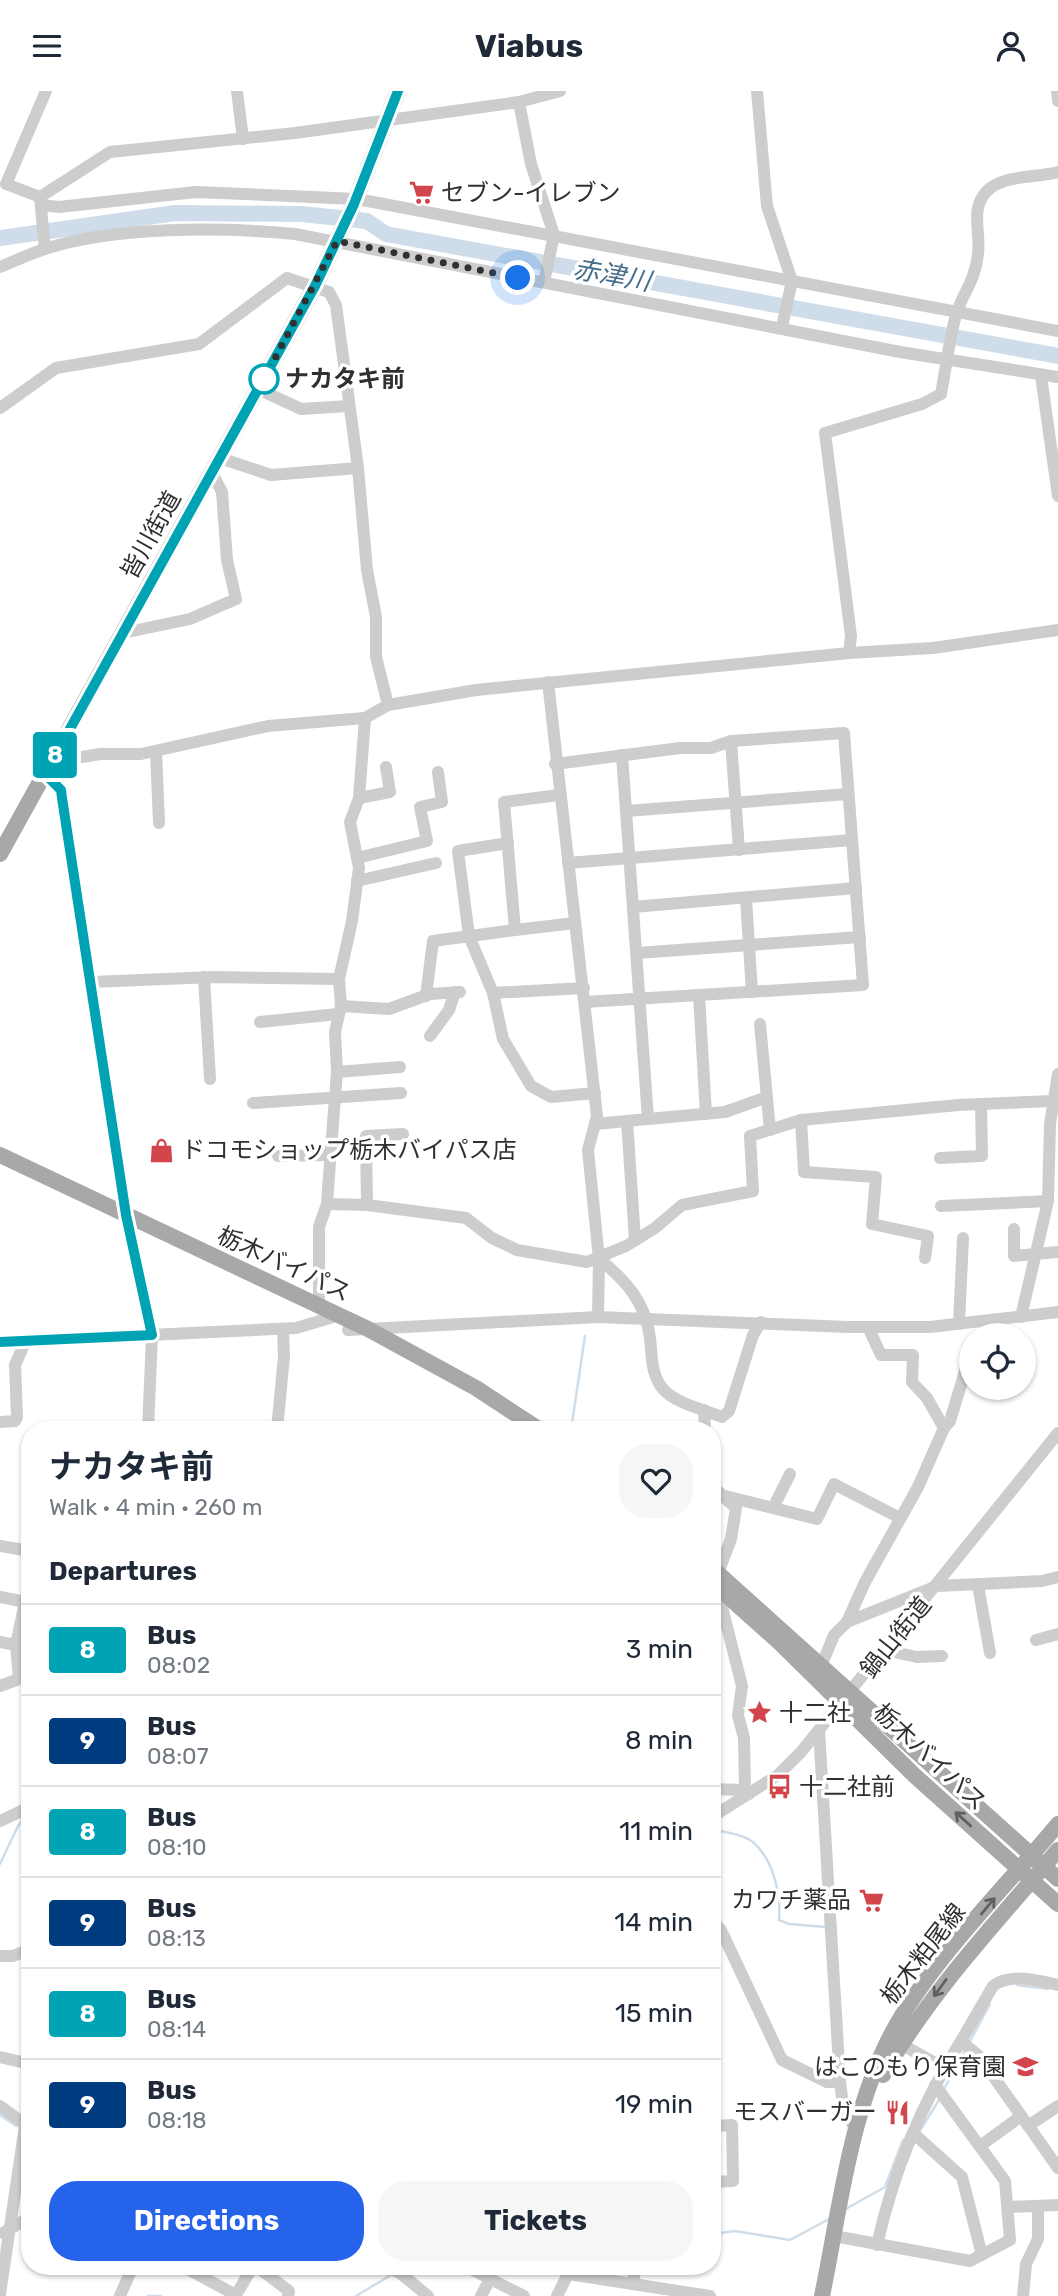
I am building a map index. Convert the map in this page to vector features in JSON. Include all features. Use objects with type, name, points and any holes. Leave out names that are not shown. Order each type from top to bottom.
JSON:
[{"type":"main road","points":[[355,201],[398,91]]},
{"type":"main road","name":"皆川街道","points":[[0,854],[315,286],[355,201]]},
{"type":"main road","name":"栃木バイパス","points":[[0,1155],[128,1222],[339,1322],[471,1397],[507,1421]]},
{"type":"main road","name":"栃木バイパス","points":[[0,1167],[319,1305],[339,1322],[368,1329],[476,1388],[526,1421]]},
{"type":"main road","name":"栃木バイパス","points":[[721,1582],[822,1664],[847,1698],[914,1775],[1058,1905]]},
{"type":"main road","name":"栃木バイパス","points":[[721,1583],[847,1698],[1058,1879]]},
{"type":"main road","name":"栃木粕尾線","points":[[822,2296],[856,2131],[877,2066],[905,2011],[935,1970],[1038,1861],[1058,1824]]},
{"type":"main road","name":"栃木粕尾線","points":[[1038,1861],[1058,1850]]},
{"type":"main road","name":"栃木粕尾線","points":[[856,2131],[901,2043],[1026,1875]]},
{"type":"street","points":[[46,91],[6,184],[40,206],[59,207],[196,193],[355,201],[554,237],[792,285],[1058,331]]},
{"type":"street","points":[[237,91],[243,139]]},
{"type":"street","points":[[40,206],[110,152],[243,139],[519,102],[560,91]]},
{"type":"street","points":[[757,91],[767,207],[792,285],[782,327]]},
{"type":"street","points":[[1057,91],[1058,101]]},
{"type":"street","points":[[519,102],[531,164],[554,237],[546,278]]},
{"type":"street","points":[[849,653],[851,636],[825,433],[922,404],[941,394],[957,312],[973,283],[979,251],[976,221],[980,202],[988,190],[1003,182],[1058,172]]},
{"type":"street","points":[[40,206],[45,247]]},
{"type":"street","points":[[0,267],[45,247],[94,239],[207,230],[284,233],[338,239],[947,359],[1058,377]]},
{"type":"street","points":[[0,408],[56,368],[199,344],[287,278],[329,292],[334,299],[358,468],[367,570],[376,617],[376,657],[388,705]]},
{"type":"street","points":[[1041,376],[1058,496]]},
{"type":"street","points":[[258,389],[301,409],[348,406]]},
{"type":"street","points":[[123,633],[190,619],[236,599],[227,560],[222,492],[216,465],[271,475],[358,468]]},
{"type":"street","points":[[54,757],[59,761],[100,754],[156,751],[268,726],[365,717],[388,705],[548,682],[849,653],[933,648],[1058,630]]},
{"type":"street","points":[[548,682],[555,764],[595,1093],[595,1124],[588,1150],[599,1259],[598,1317]]},
{"type":"street","points":[[319,1305],[319,1227],[327,1204],[337,1072],[334,1032],[340,1010],[339,979],[357,881],[357,858],[350,822],[359,798],[365,717]]},
{"type":"street","points":[[555,764],[622,755],[711,748],[731,741],[844,733],[863,985],[585,1002]]},
{"type":"street","points":[[731,741],[739,850]]},
{"type":"street","points":[[156,751],[159,823]]},
{"type":"street","points":[[622,755],[648,1119]]},
{"type":"street","points":[[359,798],[390,792],[387,767]]},
{"type":"street","points":[[357,858],[427,841],[420,807],[442,802],[438,772]]},
{"type":"street","points":[[45,774],[61,790],[93,982],[128,1222],[152,1335],[148,1421]]},
{"type":"street","points":[[626,811],[848,794]]},
{"type":"street","points":[[515,930],[504,802],[559,795]]},
{"type":"street","points":[[568,863],[852,840]]},
{"type":"street","points":[[508,843],[458,851],[469,936],[493,993],[503,1039],[531,1086],[551,1097],[595,1093]]},
{"type":"street","points":[[357,881],[436,863]]},
{"type":"street","points":[[633,907],[856,888]]},
{"type":"street","points":[[746,898],[752,992]]},
{"type":"street","points":[[426,996],[433,941],[575,923]]},
{"type":"street","points":[[637,953],[860,937]]},
{"type":"street","points":[[93,982],[204,978],[339,979]]},
{"type":"street","points":[[204,978],[210,1079]]},
{"type":"street","points":[[493,993],[584,988]]},
{"type":"street","points":[[260,1022],[340,1010],[389,1009],[426,996],[457,992],[449,1010],[430,1036]]},
{"type":"street","points":[[699,995],[706,1114]]},
{"type":"street","points":[[760,1024],[770,1130]]},
{"type":"street","points":[[337,1072],[400,1067]]},
{"type":"street","points":[[1021,1317],[1048,1201],[1054,1150],[1052,1101],[1058,1075]]},
{"type":"street","points":[[253,1103],[401,1093]]},
{"type":"street","points":[[595,1124],[725,1112],[767,1097]]},
{"type":"street","points":[[327,1204],[367,1205],[466,1218],[492,1238],[517,1250],[587,1262],[599,1259],[635,1240],[682,1205],[753,1191],[750,1136],[801,1120],[981,1104],[1052,1101]]},
{"type":"street","points":[[940,1158],[982,1156],[981,1104]]},
{"type":"street","points":[[801,1120],[804,1172],[876,1177],[872,1224],[928,1236],[925,1258]]},
{"type":"street","points":[[627,1121],[635,1240]]},
{"type":"street","points":[[367,1205],[366,1136],[403,1134]]},
{"type":"street","points":[[278,1156],[331,1155]]},
{"type":"street","points":[[941,1206],[1048,1201]]},
{"type":"street","points":[[1014,1229],[1014,1256],[1058,1252]]},
{"type":"street","points":[[959,1323],[964,1238]]},
{"type":"street","points":[[599,1259],[628,1283],[647,1319],[653,1370],[662,1387],[678,1399],[704,1410],[722,1417],[729,1411],[752,1335],[761,1322]]},
{"type":"street","points":[[971,1323],[1058,1312]]},
{"type":"street","points":[[368,1329],[598,1317],[868,1327],[959,1324]]},
{"type":"street","points":[[0,1342],[283,1329],[339,1322]]},
{"type":"street","points":[[868,1327],[881,1355],[914,1355],[912,1383],[927,1398],[944,1429]]},
{"type":"street","points":[[278,1421],[284,1356],[283,1329]]},
{"type":"street","points":[[0,1422],[15,1421],[17,1417],[15,1365],[26,1340]]},
{"type":"street","points":[[822,1664],[834,1635],[847,1622],[918,1487],[950,1421],[959,1391]]},
{"type":"street","points":[[704,1410],[705,1421]]},
{"type":"street","name":"鍋山街道","points":[[721,1811],[781,1773],[847,1698],[1058,1433]]},
{"type":"street","points":[[773,1508],[790,1474]]},
{"type":"street","points":[[725,1496],[817,1519],[834,1484],[900,1518]]},
{"type":"street","points":[[721,1493],[733,1502],[736,1519],[721,1566]]},
{"type":"street","points":[[0,1546],[21,1550]]},
{"type":"street","points":[[847,1622],[937,1586],[1042,1581],[1058,1577]]},
{"type":"street","points":[[978,1585],[990,1653]]},
{"type":"street","points":[[0,1597],[21,1602]]},
{"type":"street","points":[[721,1601],[741,1686],[738,1714],[744,1738],[747,1792],[721,1790]]},
{"type":"street","points":[[0,1686],[19,1679],[16,1645],[21,1628]]},
{"type":"street","points":[[1036,1640],[1058,1634]]},
{"type":"street","points":[[0,1642],[16,1645]]},
{"type":"street","points":[[884,1650],[917,1657],[942,1656]]},
{"type":"street","points":[[819,1730],[840,2083],[843,2105],[856,2131]]},
{"type":"street","points":[[0,1821],[21,1811]]},
{"type":"street","points":[[721,1930],[782,2060],[827,2082],[840,2083]]},
{"type":"street","points":[[0,1956],[21,1953]]},
{"type":"street","points":[[877,2245],[885,2208],[913,2133],[944,2068],[993,1986],[1000,1981],[1036,1980],[1058,1985]]},
{"type":"street","points":[[961,2041],[979,2056],[1058,2168]]},
{"type":"street","points":[[901,2043],[944,2068]]},
{"type":"street","points":[[0,2057],[21,2062]]},
{"type":"street","points":[[834,2236],[970,2261],[1010,2240],[1005,2181],[935,2085]]},
{"type":"street","points":[[0,2106],[21,2122]]},
{"type":"street","points":[[980,2146],[1058,2106]]},
{"type":"street","points":[[721,2126],[732,2125],[733,2181],[721,2182]]},
{"type":"street","points":[[913,2133],[962,2176],[982,2255]]},
{"type":"street","points":[[0,2294],[5,2223],[21,2134]]},
{"type":"street","points":[[1007,2207],[1058,2205]]},
{"type":"street","points":[[1023,2296],[1026,2265],[1038,2239],[1038,2206]]},
{"type":"street","points":[[120,2296],[129,2275]]},
{"type":"street","points":[[199,2275],[236,2296],[249,2275]]},
{"type":"street","points":[[267,2275],[289,2291],[288,2296]]},
{"type":"street","points":[[395,2275],[412,2291],[428,2296]]},
{"type":"street","points":[[481,2296],[490,2275]]},
{"type":"street","points":[[494,2275],[524,2296]]},
{"type":"street","points":[[557,2296],[568,2275]]},
{"type":"street","points":[[575,2275],[709,2296]]},
{"type":"street","points":[[634,2275],[635,2283]]},
{"type":"waterway","name":"赤津川","points":[[0,238],[175,213],[302,214],[367,221],[386,234],[1058,356]]},
{"type":"waterway","points":[[572,1421],[585,1336]]},
{"type":"waterway","points":[[0,1864],[21,1822]]},
{"type":"waterway","points":[[721,1831],[754,1843],[767,1859],[775,1879],[779,1920],[789,1924],[826,1927]]},
{"type":"waterway","points":[[1017,1985],[1048,1989]]},
{"type":"waterway","points":[[970,2041],[990,2004]]},
{"type":"waterway","points":[[943,2091],[965,2050]]},
{"type":"waterway","points":[[919,2132],[939,2100]]},
{"type":"waterway","points":[[0,2115],[16,2126]]},
{"type":"waterway","points":[[844,2210],[885,2187],[903,2140],[907,2138]]},
{"type":"waterway","points":[[721,2233],[735,2231],[790,2240],[829,2219]]},
{"type":"waterway","points":[[356,2296],[391,2275]]},
{"type":"waterway","points":[[148,2296],[161,2296]]},
{"type":"bus line","name":"8","points":[[0,1342],[152,1335],[126,1215],[93,982],[61,790],[45,774],[315,286],[340,237],[398,91]]},
{"type":"place","name":"セブン-イレブン","points":[[421,193]]},
{"type":"place","name":"ナカタキ前","points":[[264,379]]},
{"type":"place","name":"ドコモショップ栃木バイパス店","points":[[161,1150]]},
{"type":"place","name":"十二社","points":[[759,1713]]},
{"type":"place","name":"十二社前","points":[[779,1787]]},
{"type":"place","name":"カワチ薬品","points":[[871,1900]]},
{"type":"place","name":"はこのもり保育園","points":[[1026,2067]]},
{"type":"place","name":"モスバーガー","points":[[897,2112]]},
{"type":"route","points":[[264,379],[337,241],[518,278]]}]
